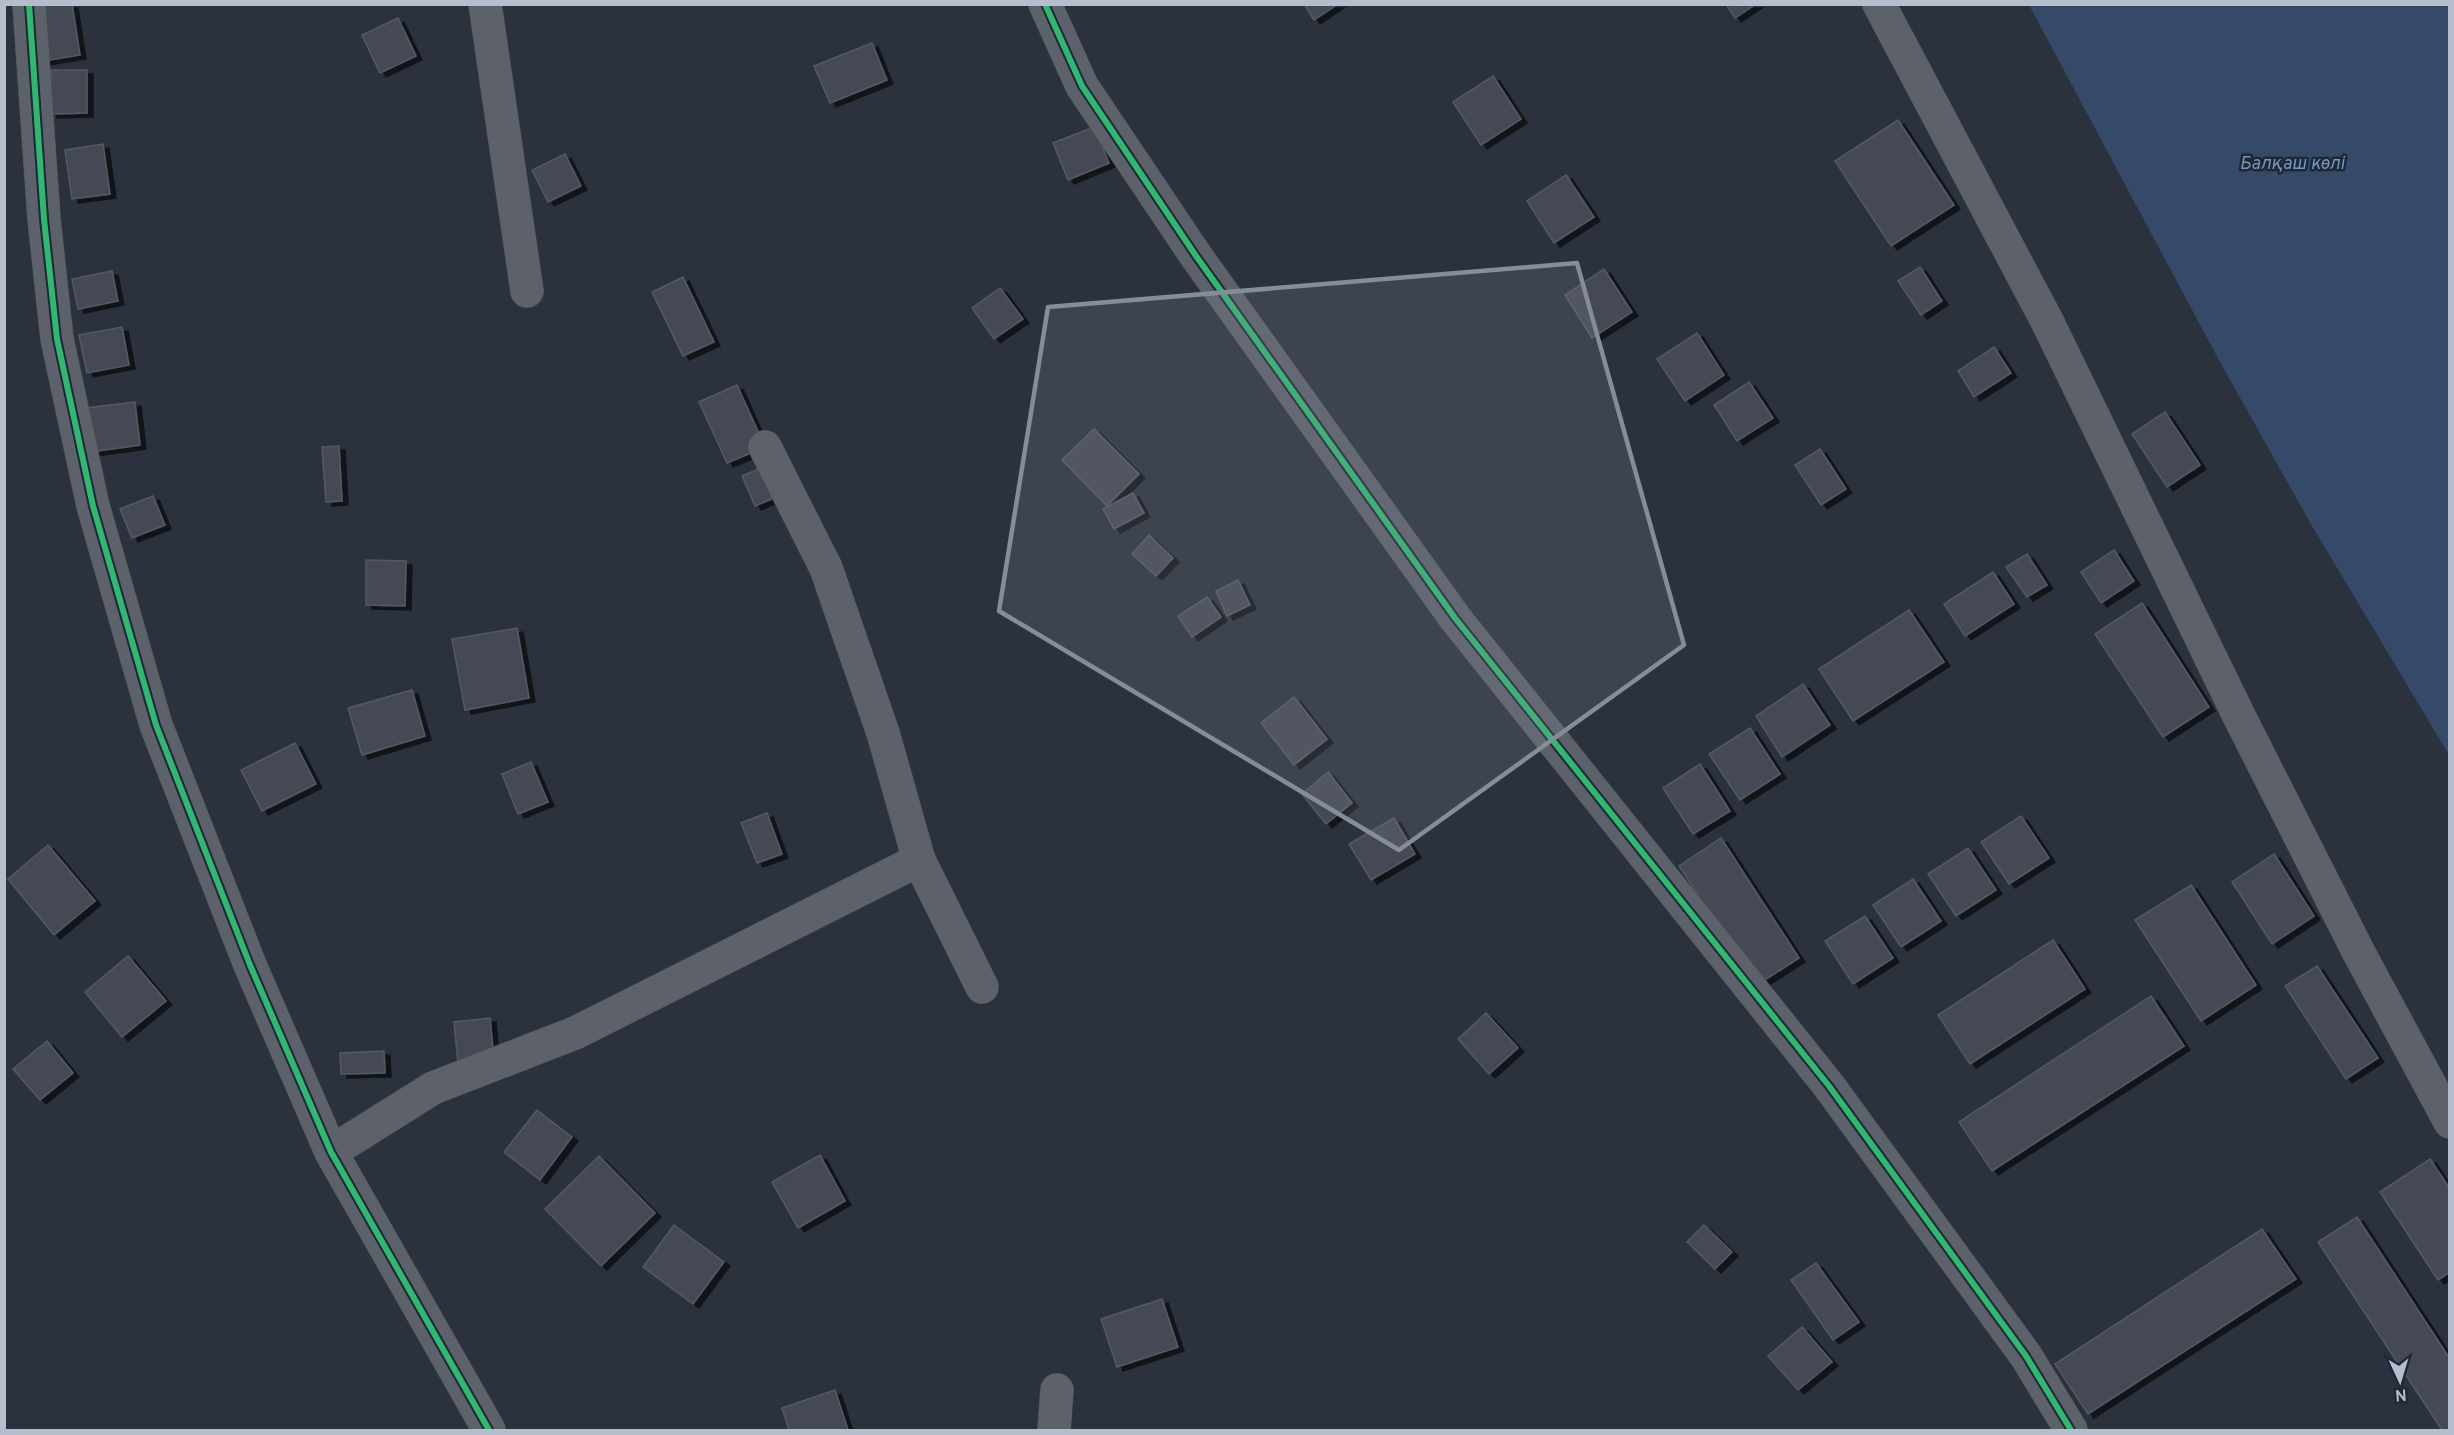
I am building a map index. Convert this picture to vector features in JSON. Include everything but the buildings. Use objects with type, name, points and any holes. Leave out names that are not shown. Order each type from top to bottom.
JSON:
[{"type":"street","points":[[28,4],[44,219],[57,339],[93,506],[156,725],[250,965],[332,1152],[489,1431]]},
{"type":"street","points":[[485,4],[527,291]]},
{"type":"street","points":[[1045,4],[1082,86],[1196,256],[1455,618],[1829,1086],[2026,1356],[2071,1431]]},
{"type":"street","points":[[1879,4],[2047,321],[2239,716],[2359,953],[2450,1122]]},
{"type":"street","points":[[765,447],[826,568],[884,733],[919,861],[982,987]]},
{"type":"street","points":[[332,1152],[434,1088],[575,1033],[919,861]]},
{"type":"street","points":[[1054,1431],[1057,1390]]},
{"type":"highlighted area","points":[[1577,263],[1684,645],[1399,850],[999,611],[1048,307]]},
{"type":"water","name":"Балқаш көлі","points":[[2029,5],[2449,5],[2449,755],[2312,526],[2220,362]]},
{"type":"cycle path","points":[[29,4],[44,219],[57,339],[93,506],[156,725],[250,965],[331,1152],[489,1430]]},
{"type":"cycle path","points":[[1045,4],[1082,86],[1196,256],[1455,618],[1829,1086],[2026,1356],[2071,1430]]}]
